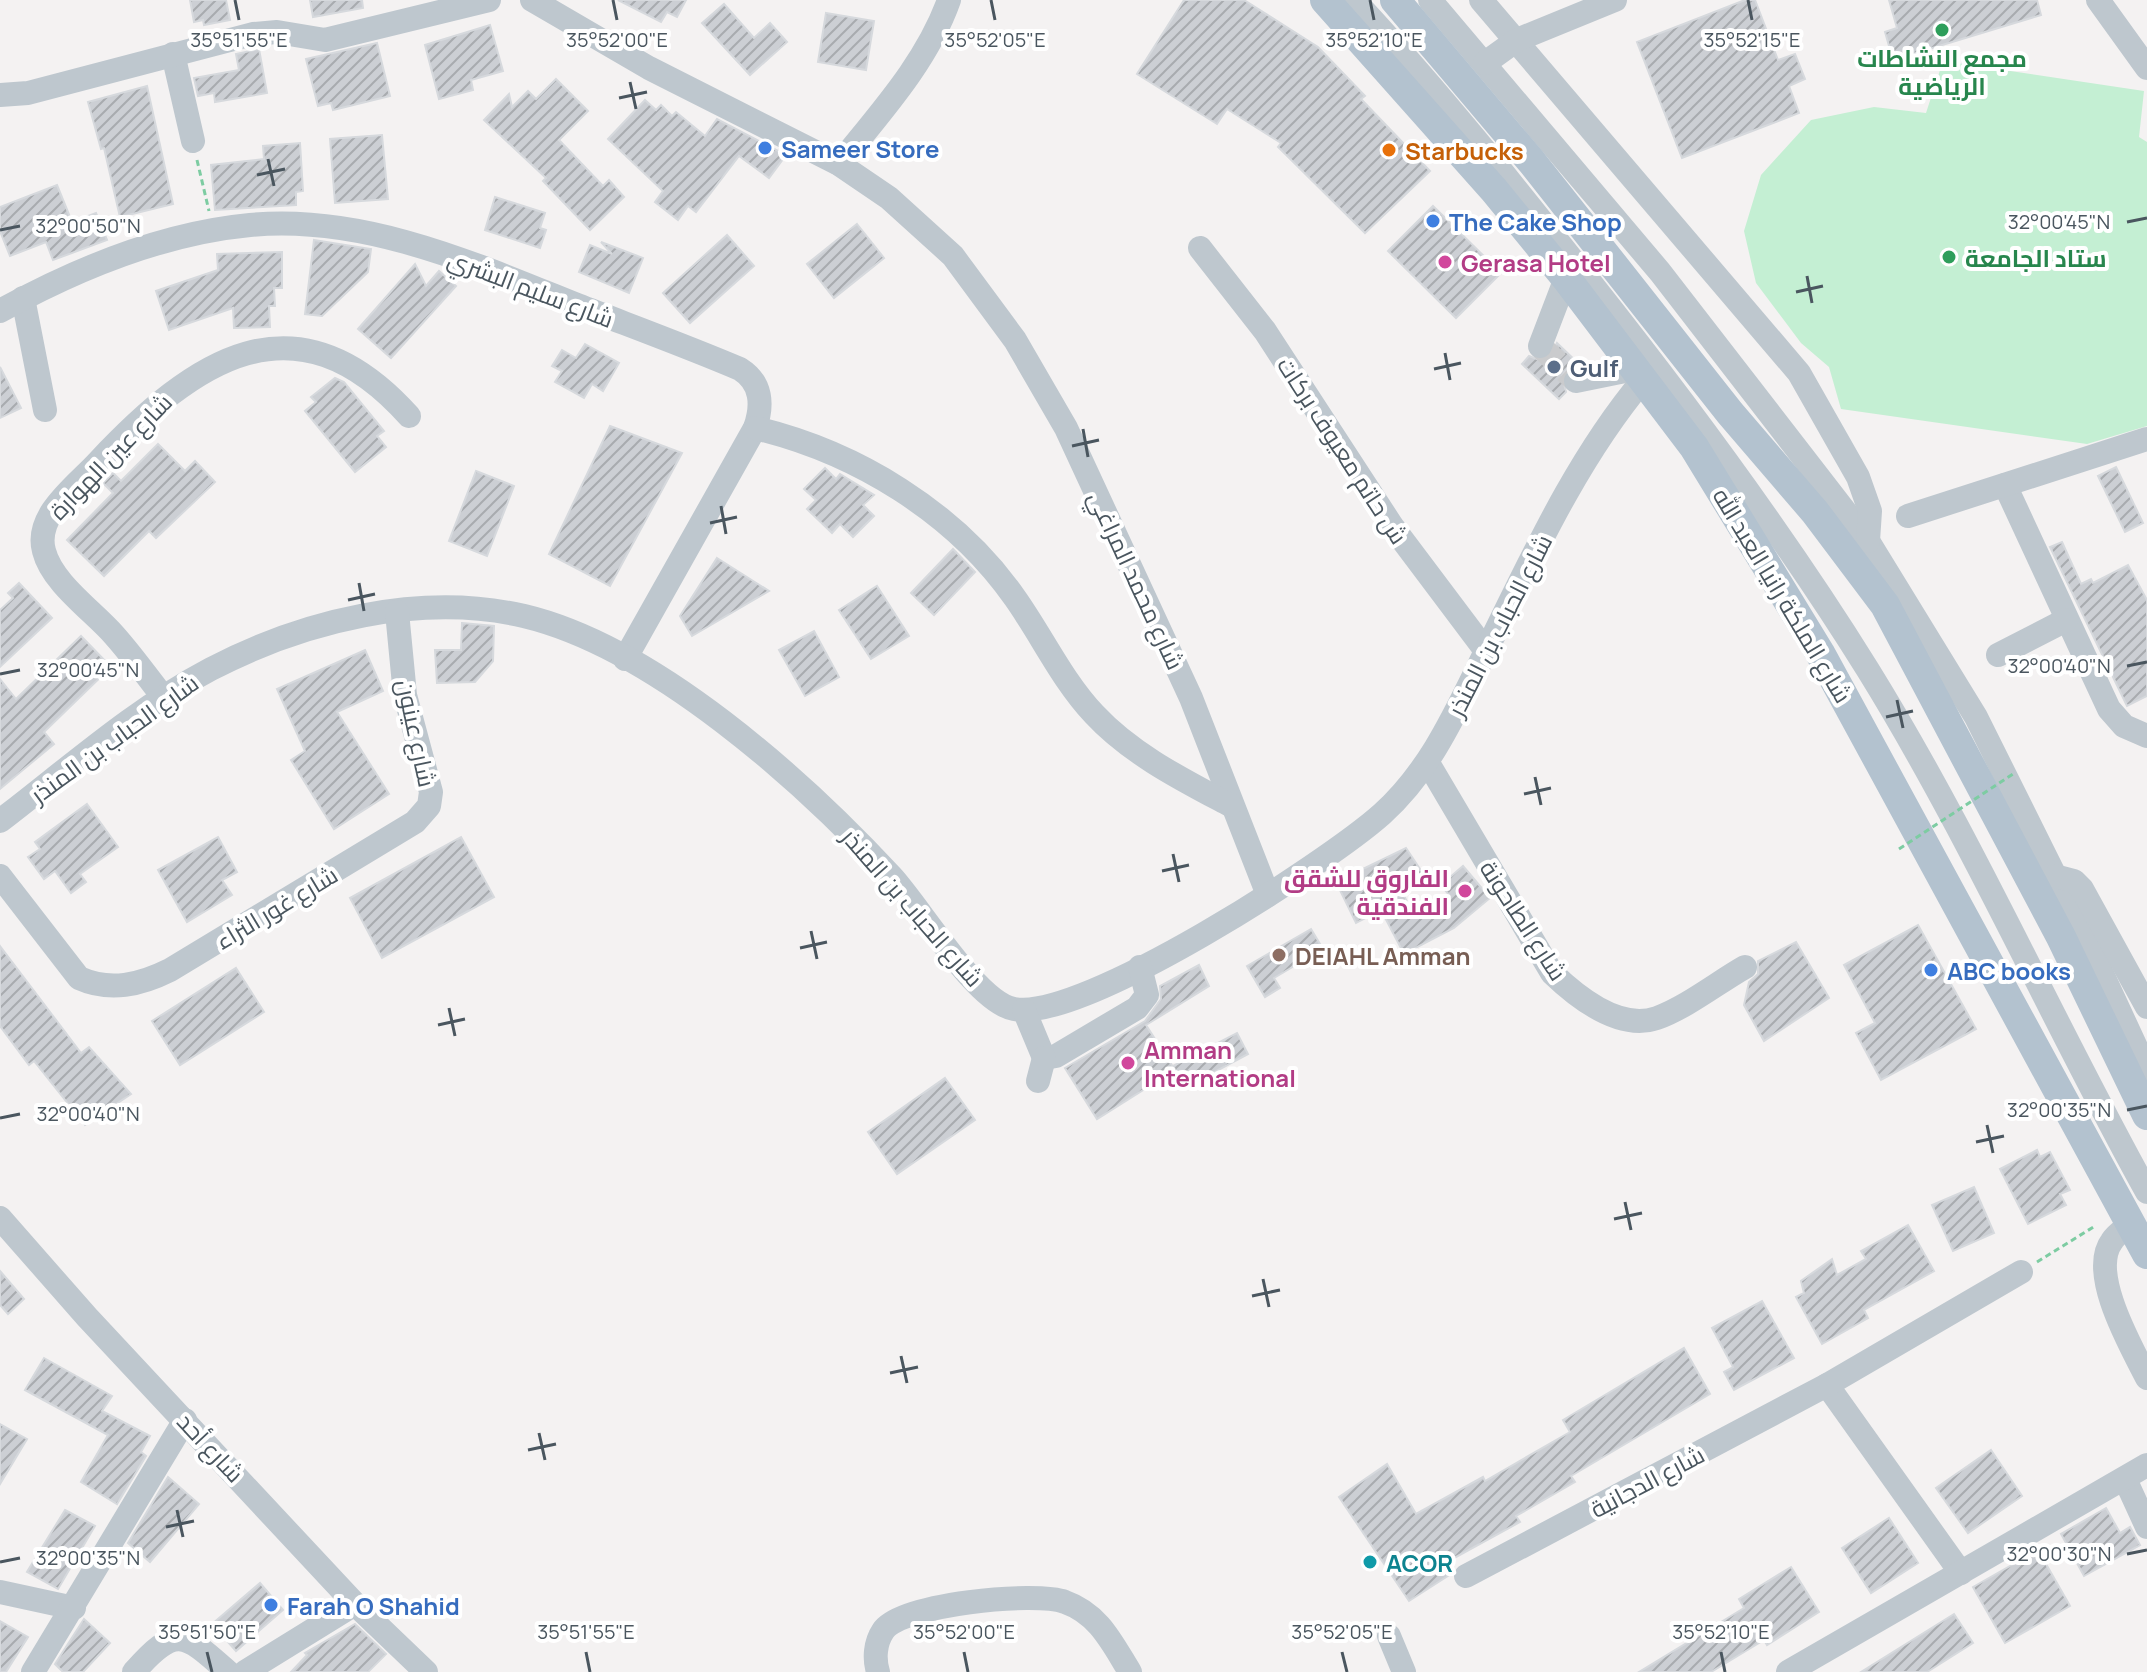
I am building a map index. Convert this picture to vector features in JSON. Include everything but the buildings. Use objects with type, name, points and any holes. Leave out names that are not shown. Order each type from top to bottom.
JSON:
[{"type":"main road","name":"شارع الملكة رانيا العبد الله","points":[[1325,0],[1494,190],[1566,278],[1694,447],[1820,653],[2133,1208],[2147,1254]]},
{"type":"main road","points":[[1395,0],[1542,174],[1730,413],[1815,512],[1885,605],[2061,937],[2147,1115]]},
{"type":"street","points":[[0,95],[28,93],[267,32],[325,40],[489,0]]},
{"type":"street","name":"شارع محمد المراغي","points":[[532,0],[649,68],[839,164],[889,198],[953,256],[1015,340],[1066,428],[1141,584],[1191,698],[1230,805],[1268,895]]},
{"type":"street","points":[[839,164],[893,98],[929,44],[949,0]]},
{"type":"street","points":[[1354,0],[1485,152],[1642,345],[1805,572],[1869,670],[1938,789],[2133,1208],[2107,1252],[2108,1283],[2114,1308],[2147,1378]]},
{"type":"street","points":[[1430,0],[1660,272],[1868,541],[1976,717],[2147,1071]]},
{"type":"street","points":[[1485,63],[1560,8],[1615,0]]},
{"type":"street","points":[[2098,0],[2147,68]]},
{"type":"street","points":[[1483,1],[1799,373],[1858,477],[1870,511],[1868,541]]},
{"type":"street","points":[[173,54],[193,141]]},
{"type":"street","name":"شارع سليم البشري","points":[[0,311],[106,262],[213,231],[252,225],[339,228],[398,241],[520,282],[740,369],[755,382],[759,392],[755,428],[625,659]]},
{"type":"street","name":"ش حاتم معيوف بركات","points":[[1200,248],[1265,331],[1392,526],[1486,651]]},
{"type":"street","points":[[1540,346],[1566,278]]},
{"type":"street","points":[[23,298],[45,410]]},
{"type":"street","name":"شارع عين الهوارة","points":[[163,697],[114,635],[51,566],[42,537],[45,522],[56,507],[122,436],[182,383],[208,367],[246,353],[294,350],[337,358],[370,377],[409,416]]},
{"type":"street","points":[[1576,381],[1639,375]]},
{"type":"street","name":"شارع الحباب بن المنذر","points":[[0,821],[163,697],[281,637],[315,625],[397,612],[450,609],[526,617],[575,633],[625,659],[676,689],[766,756],[853,835],[903,889],[973,980],[994,1000],[1010,1009],[1024,1010],[1066,1003],[1140,967],[1268,895],[1382,814],[1428,763],[1557,511],[1639,375]]},
{"type":"street","points":[[755,428],[802,439],[847,458],[920,504],[1000,578],[1093,714],[1139,753],[1230,805]]},
{"type":"street","points":[[1908,516],[2147,439]]},
{"type":"street","points":[[2005,485],[2109,709],[2124,726],[2147,736]]},
{"type":"street","name":"شارع عينون","points":[[397,612],[405,695],[430,783],[429,806]]},
{"type":"street","points":[[1998,655],[2066,620]]},
{"type":"street","name":"شارع الطاحونة","points":[[1428,763],[1552,973],[1577,997],[1603,1012],[1656,1019],[1745,967]]},
{"type":"street","name":"شارع غور الثراء","points":[[0,876],[79,978],[94,985],[111,986],[150,980],[415,822],[429,806]]},
{"type":"street","points":[[2055,876],[2074,881],[2082,889],[2147,1007]]},
{"type":"street","points":[[1024,1010],[1041,1069],[1056,1056],[1137,1008],[1147,995],[1140,967]]},
{"type":"street","name":"شارع أحد","points":[[0,1218],[355,1604],[426,1672]]},
{"type":"street","name":"شارع الدجانية","points":[[1466,1576],[1827,1385],[2021,1272]]},
{"type":"street","points":[[1827,1385],[1961,1573]]},
{"type":"street","points":[[33,1672],[185,1420]]},
{"type":"street","points":[[1788,1672],[2147,1465]]},
{"type":"street","points":[[2125,1479],[2147,1527]]},
{"type":"street","points":[[0,1592],[74,1608]]},
{"type":"street","points":[[878,1672],[874,1659],[884,1629],[909,1613],[1026,1596],[1065,1602],[1099,1621],[1130,1672]]},
{"type":"street","points":[[245,1672],[355,1604]]},
{"type":"street","points":[[1389,1636],[1404,1672]]},
{"type":"street","points":[[134,1672],[158,1645],[181,1639],[191,1640],[228,1672]]},
{"type":"path","points":[[193,141],[213,231]]},
{"type":"path","points":[[1899,849],[2013,774]]},
{"type":"path","points":[[2021,1272],[2133,1208]]},
{"type":"green space","name":"ستاد الجامعة","points":[[1943,61],[2144,91],[2139,137],[2147,142],[2147,426],[2087,444],[1841,409],[1829,367],[1801,343],[1756,283],[1744,231],[1761,175],[1811,120],[1874,107],[1926,113]]},
{"type":"tunnel","points":[[1540,346],[1576,381]]},
{"type":"place","name":"مجمع النشاطات الرياضية","points":[[1942,30]]},
{"type":"place","name":"Sameer Store","points":[[765,148]]},
{"type":"place","name":"Starbucks","points":[[1389,150]]},
{"type":"place","name":"The Cake Shop","points":[[1433,221]]},
{"type":"place","name":"ستاد الجامعة","points":[[1949,257]]},
{"type":"place","name":"Gerasa Hotel","points":[[1445,262]]},
{"type":"place","name":"Gulf","points":[[1554,367]]},
{"type":"place","name":"الفاروق للشقق الفندقية","points":[[1465,891]]},
{"type":"place","name":"DEIAHL Amman","points":[[1279,955]]},
{"type":"place","name":"ABC books","points":[[1931,970]]},
{"type":"place","name":"Amman International","points":[[1128,1063]]},
{"type":"place","name":"ACOR","points":[[1370,1562]]},
{"type":"place","name":"Farah O Shahid","points":[[271,1605]]}]
